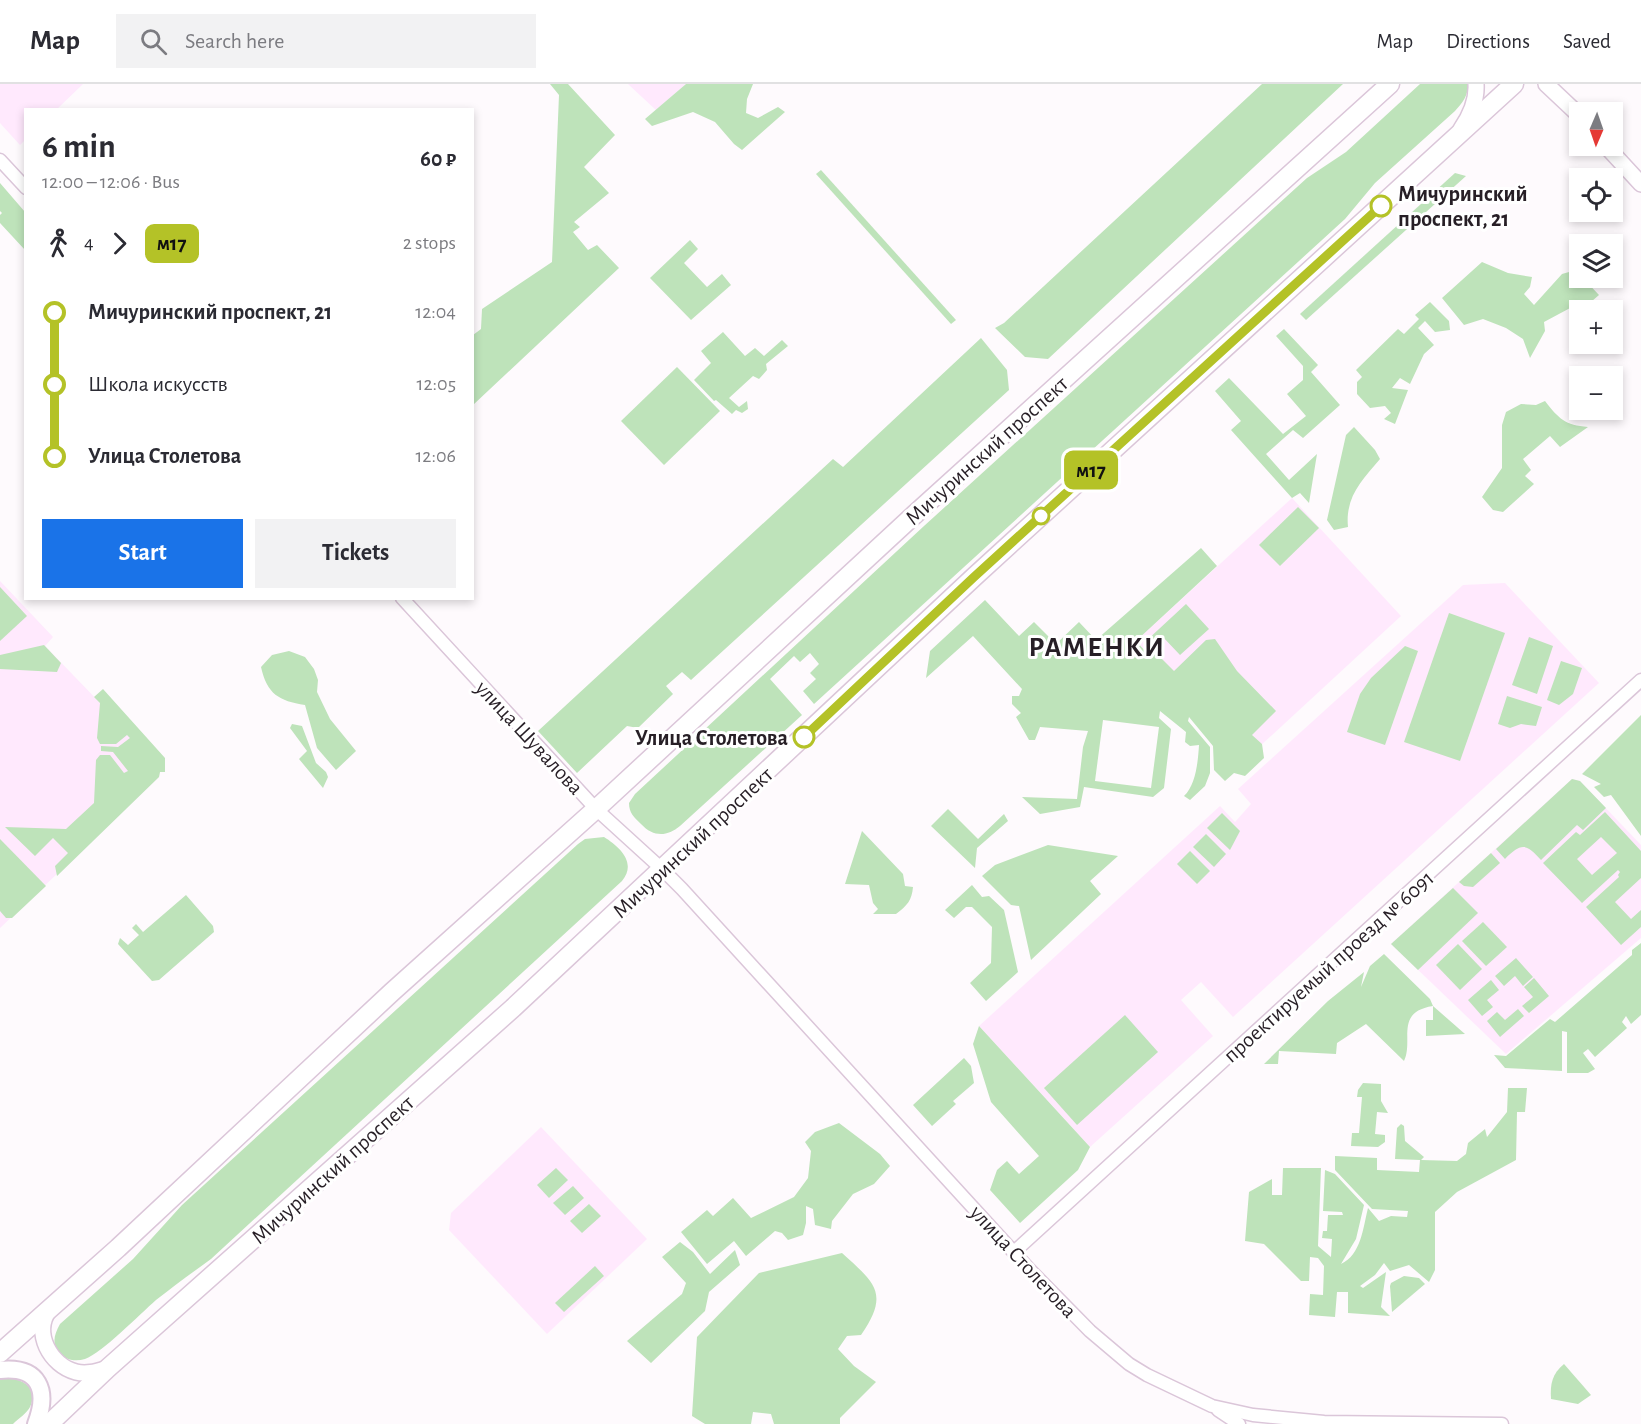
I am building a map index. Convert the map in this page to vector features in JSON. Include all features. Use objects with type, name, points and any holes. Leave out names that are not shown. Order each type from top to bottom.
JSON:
[{"type":"main road","name":"Мичуринский проспект","points":[[0,1353],[118,1248],[392,992],[596,809],[923,507],[1390,84]]},
{"type":"main road","name":"Мичуринский проспект","points":[[49,1424],[108,1368],[513,1008],[974,577],[1514,84]]},
{"type":"main road","points":[[0,1370],[13,1369],[27,1372],[39,1384],[42,1403],[36,1424]]},
{"type":"street","points":[[1456,136],[1471,111],[1476,84]]},
{"type":"street","points":[[1546,84],[1569,106]]},
{"type":"street","points":[[1615,156],[1641,184]]},
{"type":"street","points":[[0,160],[24,186]]},
{"type":"street","name":"улица Шувалова","points":[[404,600],[596,809],[663,870]]},
{"type":"street","name":"проектируемый проезд № 6091","points":[[1014,1252],[1641,680]]},
{"type":"street","name":"улица Столетова","points":[[663,870],[1014,1252],[1090,1331],[1129,1364],[1212,1406],[1253,1415],[1323,1423],[1502,1424]]},
{"type":"street","points":[[51,1307],[45,1316],[43,1330],[45,1345],[53,1358],[64,1367],[77,1372],[92,1373],[108,1368]]},
{"type":"street","points":[[1212,1406],[1239,1424]]},
{"type":"shaded area","points":[[0,84],[83,84],[58,108],[24,108],[24,141],[20,145],[0,123]]},
{"type":"shaded area","points":[[628,84],[686,84],[656,110]]},
{"type":"shaded area","points":[[1292,498],[1401,616],[1245,760],[1136,641]]},
{"type":"shaded area","points":[[0,581],[53,637],[45,646],[161,766],[159,777],[0,928]]},
{"type":"shaded area","points":[[1505,583],[1599,683],[1233,1017],[1201,982],[1181,1000],[1213,1036],[1090,1147],[979,1026],[1220,806],[1235,822],[1251,804],[1238,789],[1463,585]]},
{"type":"shaded area","points":[[1572,779],[1580,781],[1641,845],[1641,938],[1506,1054],[1391,944]]},
{"type":"shaded area","points":[[541,1127],[647,1239],[547,1334],[449,1230],[451,1213]]},
{"type":"green space","points":[[550,84],[568,84],[615,135],[584,167],[609,193],[574,222],[580,227],[573,232],[588,250],[597,245],[619,268],[474,404],[474,334],[481,329],[482,309],[552,262],[559,95]]},
{"type":"green space","points":[[686,84],[753,84],[747,99],[746,113],[758,118],[778,107],[785,112],[742,150],[715,122],[693,112],[652,126],[645,119]]},
{"type":"green space","points":[[1262,84],[1343,84],[1048,359],[1025,357],[995,328],[1004,323]]},
{"type":"green space","points":[[1420,84],[1468,84],[1464,99],[1455,111],[1375,183],[1345,219],[814,704],[803,691],[816,679],[810,673],[819,664],[810,653],[800,662],[794,656],[770,679],[802,715],[680,826],[665,834],[660,834],[650,831],[636,819],[629,806],[635,794],[924,526],[1307,178],[1346,152]]},
{"type":"green space","points":[[821,170],[956,320],[951,324],[816,174]]},
{"type":"green space","points":[[1455,173],[1466,176],[1306,320],[1300,314]]},
{"type":"green space","points":[[0,183],[24,211],[24,249],[0,223],[2,213],[0,211]]},
{"type":"green space","points":[[690,240],[698,249],[684,263],[707,287],[722,274],[731,285],[691,320],[650,278]]},
{"type":"green space","points":[[1482,262],[1508,273],[1532,277],[1530,287],[1524,294],[1534,305],[1562,274],[1569,272],[1569,288],[1592,288],[1599,295],[1593,300],[1569,300],[1569,309],[1544,322],[1545,331],[1530,358],[1523,339],[1506,328],[1483,319],[1464,325],[1442,298]]},
{"type":"green space","points":[[1430,302],[1449,321],[1450,330],[1435,332],[1425,321],[1418,328],[1434,345],[1424,354],[1410,384],[1400,378],[1392,388],[1408,390],[1395,424],[1384,419],[1391,413],[1385,406],[1370,408],[1357,394],[1357,382],[1362,377],[1356,370],[1398,329],[1404,334],[1419,319],[1415,315]]},
{"type":"green space","points":[[1284,329],[1318,365],[1311,372],[1340,405],[1303,438],[1293,430],[1266,454],[1289,480],[1317,454],[1309,503],[1300,493],[1292,498],[1231,430],[1241,421],[1215,391],[1229,378],[1283,434],[1306,416],[1287,394],[1303,380],[1303,366],[1276,336]]},
{"type":"green space","points":[[723,332],[745,356],[755,348],[764,356],[782,340],[788,346],[766,364],[767,370],[759,379],[753,376],[729,398],[739,407],[747,401],[748,409],[742,413],[736,410],[732,414],[716,400],[714,401],[694,380],[711,363],[701,351]]},
{"type":"green space","points":[[981,338],[1007,370],[1009,390],[691,680],[682,672],[666,686],[673,694],[638,728],[627,726],[577,773],[538,731],[833,459],[843,467]]},
{"type":"green space","points":[[677,367],[720,411],[664,465],[621,421]]},
{"type":"green space","points":[[1545,401],[1563,420],[1574,425],[1588,427],[1560,447],[1550,436],[1523,459],[1531,470],[1525,476],[1534,484],[1503,512],[1493,510],[1482,497],[1502,468],[1502,425],[1506,412],[1521,404],[1536,405]]},
{"type":"green space","points":[[1354,427],[1380,459],[1361,482],[1352,498],[1348,527],[1334,530],[1327,520],[1346,435]]},
{"type":"green space","points":[[1298,507],[1319,528],[1280,566],[1259,545]]},
{"type":"green space","points":[[1201,548],[1217,566],[1136,641],[1147,653],[1153,650],[1174,671],[1206,640],[1215,639],[1237,671],[1276,711],[1252,735],[1262,744],[1264,758],[1245,776],[1234,773],[1225,781],[1214,770],[1213,746],[1189,717],[1188,721],[1210,747],[1210,773],[1205,786],[1190,800],[1184,796],[1194,779],[1199,745],[1190,746],[1185,742],[1186,732],[1160,711],[1159,718],[1171,729],[1164,788],[1153,797],[1084,787],[1080,807],[1040,814],[1022,797],[1077,799],[1083,747],[1088,731],[1040,727],[1035,740],[1029,740],[1016,717],[1021,713],[1012,704],[1012,696],[1019,696],[1022,689],[973,636],[926,678],[930,651],[985,600],[1019,636],[1034,622],[1056,644],[1079,622],[1096,640]],"holes":[[[1103,720],[1159,727],[1151,788],[1095,781]]]},
{"type":"green space","points":[[0,587],[27,616],[0,641]]},
{"type":"green space","points":[[1186,604],[1209,629],[1180,655],[1162,636],[1150,648],[1145,642]]},
{"type":"green space","points":[[1449,613],[1505,633],[1460,761],[1404,742]]},
{"type":"green space","points":[[1529,637],[1553,646],[1537,694],[1512,685]]},
{"type":"green space","points":[[44,645],[61,663],[57,672],[0,669],[0,655]]},
{"type":"green space","points":[[1405,646],[1418,651],[1385,745],[1347,732],[1360,694],[1371,678]]},
{"type":"green space","points":[[289,651],[305,657],[314,669],[318,680],[317,692],[330,719],[356,751],[336,770],[317,748],[305,705],[281,698],[267,684],[261,667],[272,655]]},
{"type":"green space","points":[[1561,661],[1582,668],[1573,694],[1559,705],[1547,700]]},
{"type":"green space","points":[[103,689],[165,758],[165,772],[160,772],[159,777],[57,876],[55,866],[68,853],[53,838],[35,856],[5,827],[66,829],[94,803],[96,760],[100,755],[110,755],[124,773],[128,771],[113,752],[101,751],[101,746],[118,747],[130,738],[127,735],[116,744],[100,744],[97,738],[100,703],[94,697]]},
{"type":"green space","points":[[1507,696],[1542,707],[1536,726],[1521,724],[1510,728],[1498,724]]},
{"type":"green space","points":[[1641,715],[1641,836],[1611,795],[1604,797],[1594,787],[1601,784],[1582,774]]},
{"type":"green space","points":[[292,724],[302,726],[316,763],[326,772],[328,777],[323,788],[299,759],[307,751],[290,728]]},
{"type":"green space","points":[[1572,779],[1580,781],[1606,808],[1583,830],[1577,825],[1541,860],[1531,850],[1523,847],[1515,850],[1505,859],[1496,849]]},
{"type":"green space","points":[[948,809],[978,839],[1004,814],[1008,821],[977,848],[975,868],[931,826]]},
{"type":"green space","points":[[1605,812],[1641,851],[1641,878],[1615,902],[1631,919],[1641,910],[1641,927],[1621,945],[1586,907],[1619,877],[1620,872],[1618,870],[1582,903],[1543,863],[1576,832],[1580,835]],"holes":[[[1601,837],[1617,853],[1592,875],[1577,859]]]},
{"type":"green space","points":[[1222,813],[1240,831],[1230,850],[1207,828]]},
{"type":"green space","points":[[862,831],[903,874],[905,886],[913,887],[908,902],[896,914],[873,914],[878,909],[873,903],[869,885],[845,884]]},
{"type":"green space","points":[[1206,834],[1226,854],[1214,867],[1193,847]]},
{"type":"green space","points":[[604,837],[625,856],[628,868],[622,881],[211,1259],[156,1300],[92,1355],[85,1359],[73,1360],[60,1353],[55,1347],[54,1340],[60,1324],[133,1259],[182,1205],[578,844],[585,839]]},
{"type":"green space","points":[[0,839],[46,886],[12,918],[6,918],[0,911]]},
{"type":"green space","points":[[1048,845],[1118,856],[1090,881],[1101,894],[1031,960],[1019,906],[1011,905],[982,876],[995,865]]},
{"type":"green space","points":[[1190,851],[1210,871],[1197,884],[1177,864]]},
{"type":"green space","points":[[1491,853],[1500,863],[1473,887],[1464,886],[1459,882]]},
{"type":"green space","points":[[972,885],[982,897],[989,896],[1004,910],[1018,972],[986,1001],[970,983],[991,963],[992,927],[972,907],[966,907],[954,918],[945,910]]},
{"type":"green space","points":[[1453,888],[1478,913],[1418,970],[1391,944]]},
{"type":"green space","points":[[186,895],[213,926],[214,932],[159,980],[152,981],[118,944],[120,938],[128,945],[139,935],[132,928],[136,924],[143,932]]},
{"type":"green space","points":[[1483,922],[1507,947],[1486,966],[1462,941]]},
{"type":"green space","points":[[1641,943],[1641,1015],[1631,1024],[1626,1016],[1622,1022],[1627,1028],[1595,1057],[1588,1049],[1583,1053],[1595,1069],[1588,1073],[1567,1073],[1567,1032],[1562,1031],[1562,1071],[1505,1068],[1494,1055],[1506,1056],[1550,1019],[1555,1022],[1632,955],[1632,950]]},
{"type":"green space","points":[[1458,944],[1482,969],[1460,990],[1436,965]]},
{"type":"green space","points":[[1384,954],[1430,999],[1433,1006],[1413,1014],[1409,1021],[1407,1053],[1404,1061],[1366,1024],[1337,1043],[1336,1054],[1279,1051],[1278,1064],[1264,1064],[1328,1001],[1364,972],[1361,987],[1370,966]]},
{"type":"green space","points":[[1516,958],[1533,977],[1523,986],[1515,976],[1504,986],[1495,976]]},
{"type":"green space","points":[[1534,978],[1549,996],[1529,1013],[1522,1006],[1533,997],[1524,987]]},
{"type":"green space","points":[[1491,980],[1499,990],[1487,1000],[1493,1007],[1482,1016],[1468,1000]]},
{"type":"green space","points":[[1433,1006],[1465,1034],[1426,1036],[1426,1020],[1433,1020]]},
{"type":"green space","points":[[1518,1009],[1524,1016],[1500,1037],[1487,1021],[1497,1012],[1505,1020]]},
{"type":"green space","points":[[1125,1015],[1158,1052],[1077,1125],[1044,1088]]},
{"type":"green space","points":[[979,1026],[1090,1147],[1078,1170],[1020,1223],[990,1190],[997,1170],[1007,1161],[1019,1174],[1039,1156],[991,1102],[973,1044]]},
{"type":"green space","points":[[964,1058],[971,1066],[974,1083],[953,1101],[956,1104],[932,1126],[913,1105]]},
{"type":"green space","points":[[1363,1083],[1381,1084],[1381,1101],[1388,1113],[1377,1112],[1375,1134],[1385,1135],[1385,1142],[1378,1147],[1351,1146],[1352,1133],[1359,1133],[1362,1097],[1357,1097],[1358,1090]]},
{"type":"green space","points":[[1508,1088],[1527,1088],[1525,1112],[1517,1112],[1516,1160],[1457,1192],[1435,1212],[1435,1270],[1429,1282],[1409,1265],[1390,1271],[1384,1263],[1375,1275],[1360,1286],[1363,1288],[1386,1272],[1381,1307],[1390,1316],[1348,1313],[1348,1292],[1337,1292],[1335,1317],[1309,1315],[1310,1294],[1323,1295],[1324,1266],[1318,1258],[1310,1257],[1309,1281],[1301,1281],[1264,1244],[1245,1241],[1249,1192],[1272,1179],[1272,1195],[1282,1195],[1283,1168],[1321,1168],[1318,1246],[1331,1257],[1332,1239],[1322,1238],[1323,1231],[1327,1231],[1328,1215],[1343,1215],[1342,1212],[1323,1211],[1325,1170],[1335,1174],[1364,1205],[1356,1239],[1341,1264],[1348,1260],[1357,1248],[1368,1208],[1379,1221],[1391,1216],[1407,1217],[1408,1211],[1372,1209],[1335,1170],[1335,1156],[1377,1158],[1377,1170],[1419,1172],[1420,1160],[1395,1159],[1397,1128],[1401,1124],[1404,1126],[1405,1141],[1424,1157],[1421,1160],[1457,1161],[1466,1154],[1468,1143],[1485,1129],[1487,1137],[1507,1112]]},
{"type":"green space","points":[[839,1123],[880,1154],[890,1166],[874,1184],[853,1194],[832,1221],[831,1229],[815,1225],[813,1209],[806,1206],[803,1235],[788,1240],[782,1233],[775,1231],[746,1256],[734,1241],[707,1264],[681,1232],[707,1210],[713,1216],[733,1198],[751,1218],[794,1197],[808,1178],[811,1151],[805,1142],[815,1132]]},
{"type":"green space","points":[[556,1168],[568,1180],[549,1198],[537,1185]]},
{"type":"green space","points":[[573,1186],[584,1198],[565,1215],[553,1203]]},
{"type":"green space","points":[[589,1204],[601,1216],[582,1233],[570,1221]]},
{"type":"green space","points":[[680,1242],[693,1252],[710,1274],[735,1250],[740,1265],[709,1292],[705,1311],[651,1363],[627,1341],[682,1294],[686,1283],[662,1257]]},
{"type":"green space","points":[[842,1253],[870,1281],[875,1290],[876,1299],[870,1321],[861,1335],[847,1336],[838,1349],[854,1366],[876,1382],[840,1418],[840,1424],[774,1424],[771,1414],[753,1412],[751,1424],[705,1424],[692,1416],[697,1337],[759,1273]]},
{"type":"green space","points":[[595,1266],[604,1276],[564,1312],[555,1303]]},
{"type":"green space","points":[[1404,1276],[1419,1278],[1425,1284],[1392,1312],[1391,1283]]},
{"type":"green space","points":[[1564,1364],[1591,1395],[1578,1404],[1551,1399],[1553,1380]]},
{"type":"green space","points":[[4,1378],[22,1381],[32,1394],[29,1409],[13,1424],[0,1424],[0,1380]]},
{"type":"bus line","name":"м17","points":[[804,737],[974,577],[1381,206]]},
{"type":"place","name":"Мичуринский проспект, 21","points":[[1381,206]]},
{"type":"place","name":"Улица Столетова","points":[[804,737]]},
{"type":"district","name":"РАМЕНКИ","points":[[1097,646]]}]
